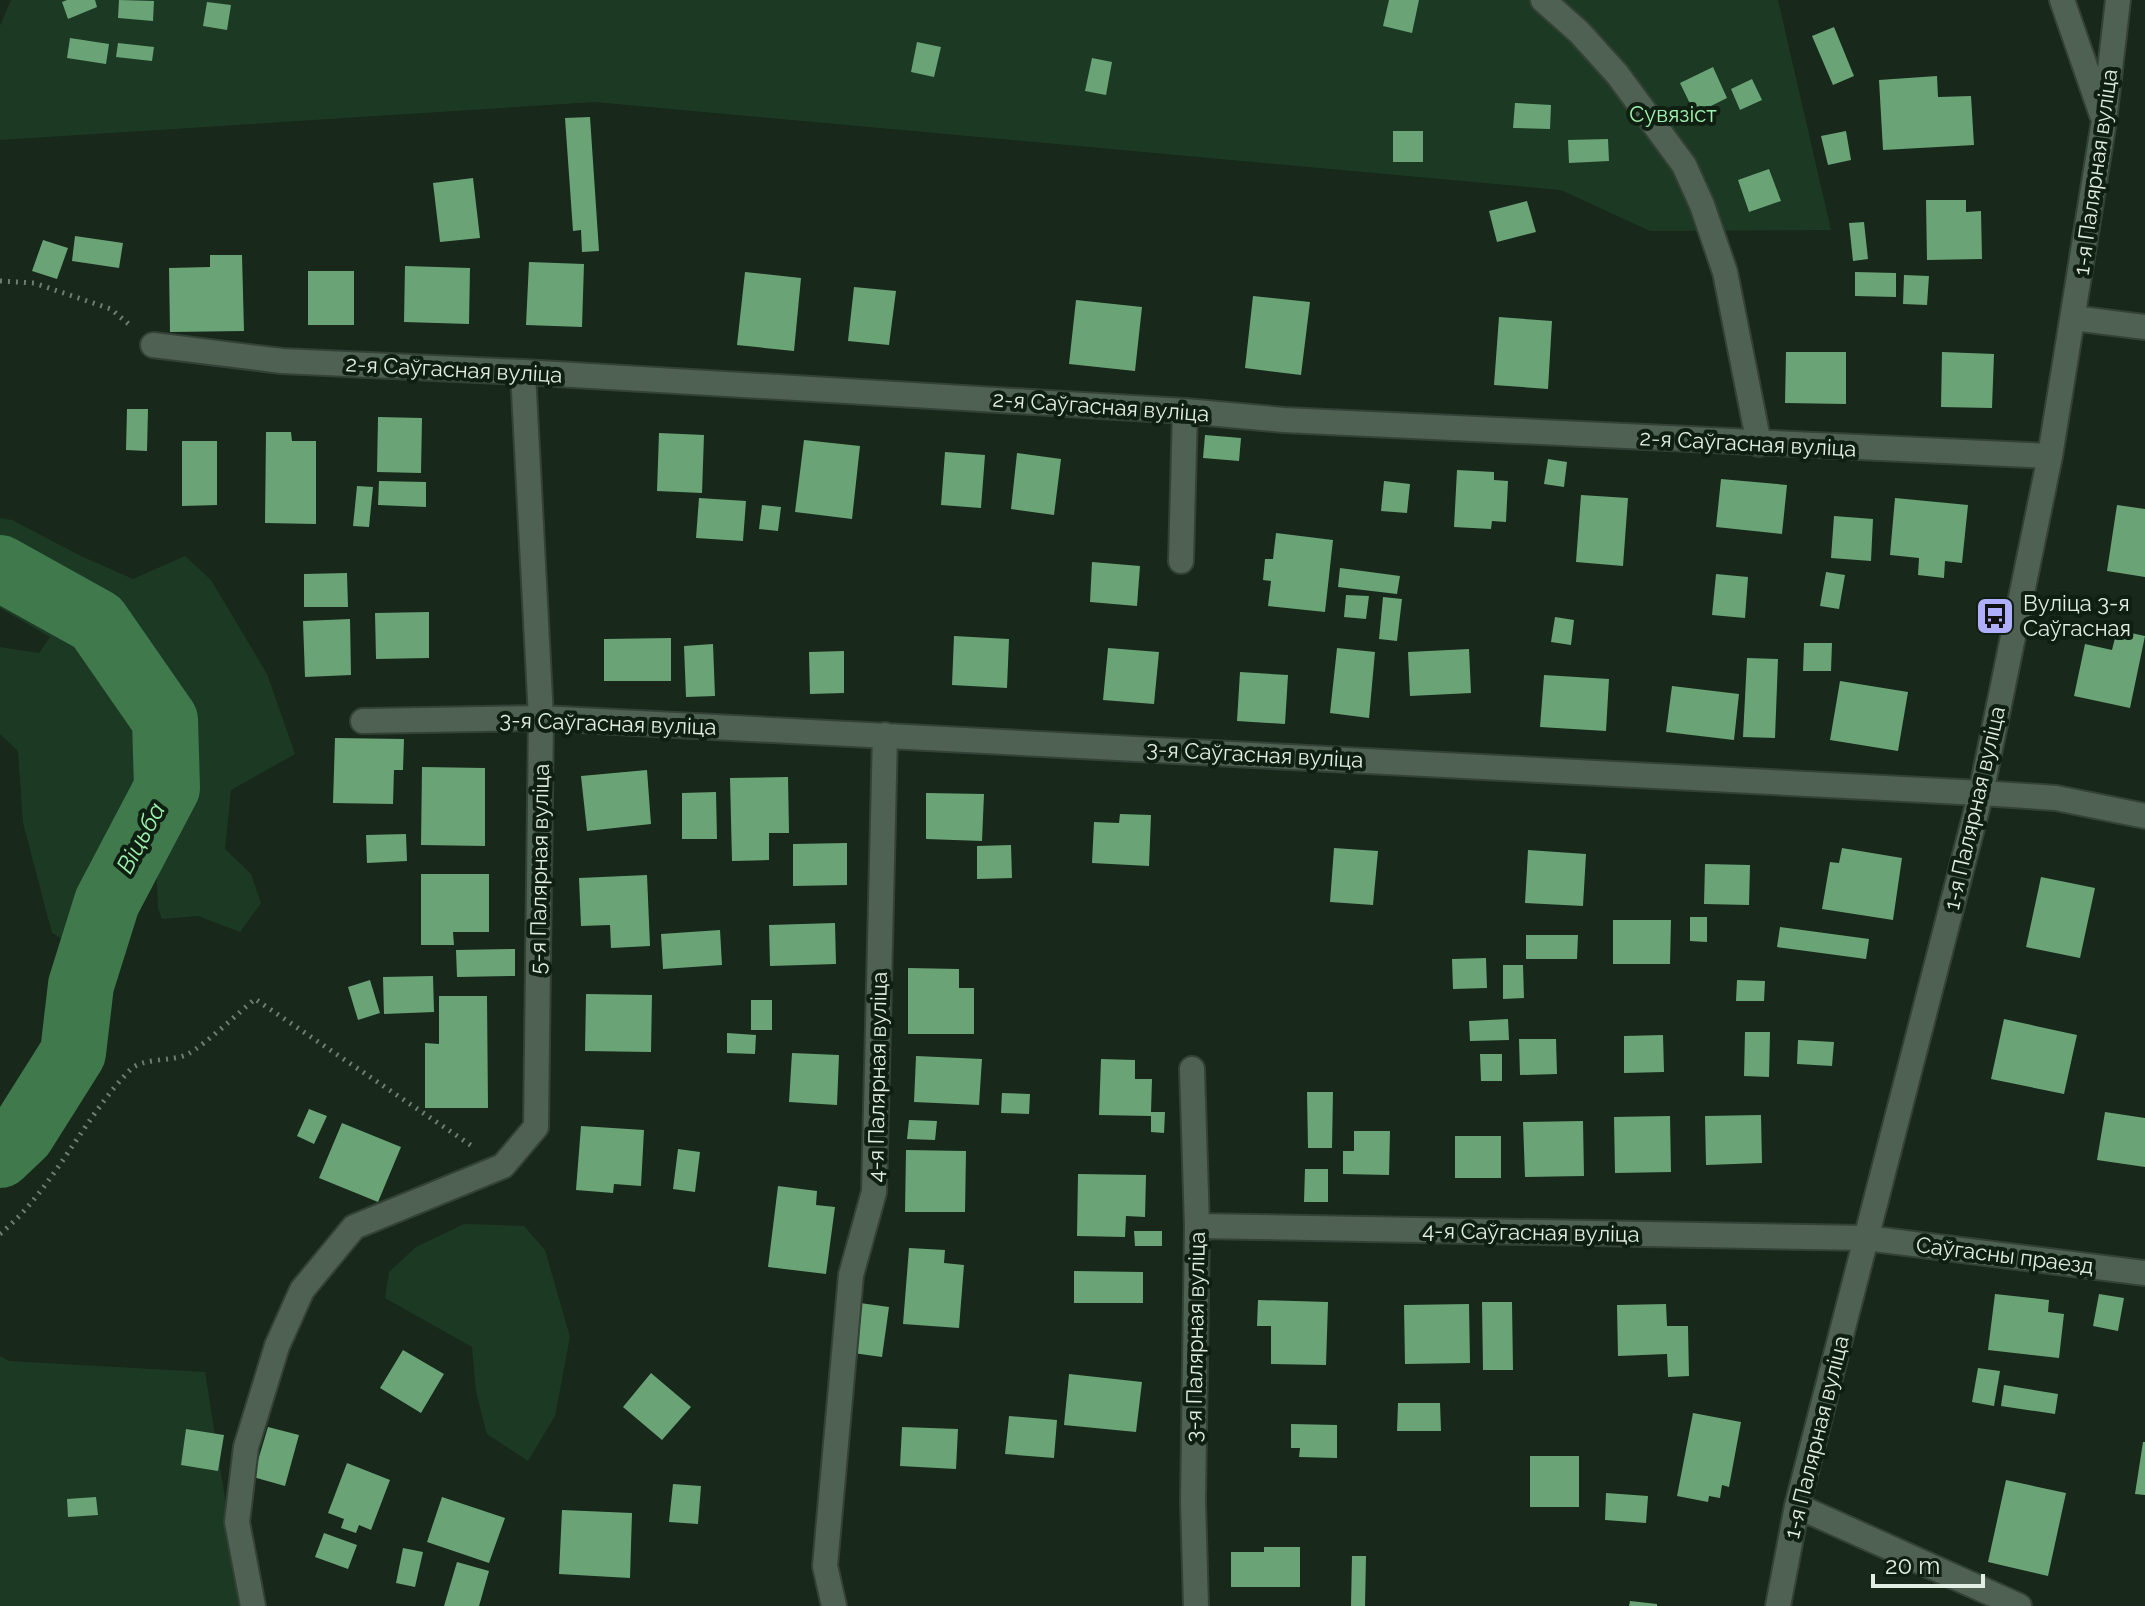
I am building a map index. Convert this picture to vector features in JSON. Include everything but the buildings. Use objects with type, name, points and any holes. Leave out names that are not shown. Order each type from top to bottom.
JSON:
[{"type":"street","points":[[1543,0],[1579,32],[1657,125],[1684,165],[1702,205],[1725,272],[1759,444]]},
{"type":"street","points":[[2062,0],[2104,121]]},
{"type":"street","name":"1-я Палярная вуліца","points":[[1778,1606],[1797,1506],[1981,793],[2050,456],[2104,121],[2118,0]]},
{"type":"street","points":[[2073,318],[2145,327]]},
{"type":"street","name":"2-я Саўгасная вуліца","points":[[153,345],[282,361],[523,372],[1185,411],[1284,420],[2050,456]]},
{"type":"street","name":"5-я Палярная вуліца","points":[[503,1166],[536,1127],[541,718],[523,372]]},
{"type":"street","points":[[1181,561],[1185,411]]},
{"type":"street","name":"3-я Саўгасная вуліца","points":[[363,721],[541,718],[1981,793],[2056,798],[2145,816]]},
{"type":"street","name":"4-я Палярная вуліца","points":[[834,1606],[825,1566],[851,1275],[874,1192],[885,735]]},
{"type":"street","name":"3-я Палярная вуліца","points":[[1192,1069],[1197,1226],[1193,1501],[1196,1606]]},
{"type":"street","points":[[253,1606],[237,1522],[246,1447],[277,1346],[302,1290],[354,1227],[503,1166]]},
{"type":"street","name":"4-я Саўгасная вуліца","points":[[1197,1226],[1866,1238]]},
{"type":"street","name":"Саўгасны праезд","points":[[1866,1238],[2145,1273]]},
{"type":"street","points":[[1797,1506],[2019,1606]]},
{"type":"path","points":[[0,281],[34,283],[111,309],[153,345]]},
{"type":"path","points":[[0,1234],[20,1218],[56,1172],[92,1115],[133,1067],[188,1054],[255,999],[503,1166]]},
{"type":"green space","name":"Сувязіст","points":[[11,0],[1778,0],[1831,230],[1650,231],[1561,190],[595,102],[0,140],[0,26]]},
{"type":"green space","points":[[0,518],[12,520],[133,579],[185,556],[211,580],[267,674],[295,754],[231,790],[225,849],[251,874],[261,903],[240,932],[198,916],[162,919],[158,908],[156,857],[182,767],[173,702],[113,621],[15,552],[0,549]]},
{"type":"green space","points":[[0,584],[43,606],[125,684],[153,761],[87,923],[73,945],[52,933],[23,823],[18,751],[0,734],[0,647],[39,653],[50,637],[0,608]]},
{"type":"green space","points":[[464,1224],[524,1226],[545,1250],[570,1337],[555,1416],[528,1461],[487,1434],[476,1392],[472,1347],[385,1298],[389,1272],[416,1247]]},
{"type":"green space","points":[[0,1356],[9,1361],[205,1372],[242,1606],[0,1606]]},
{"type":"waterway","name":"Віцьба","points":[[0,568],[97,622],[165,720],[167,788],[107,902],[81,985],[73,1053],[22,1134],[0,1155]]},
{"type":"place","name":"Вуліца 3-я Саўгасная","points":[[1995,616]]}]
